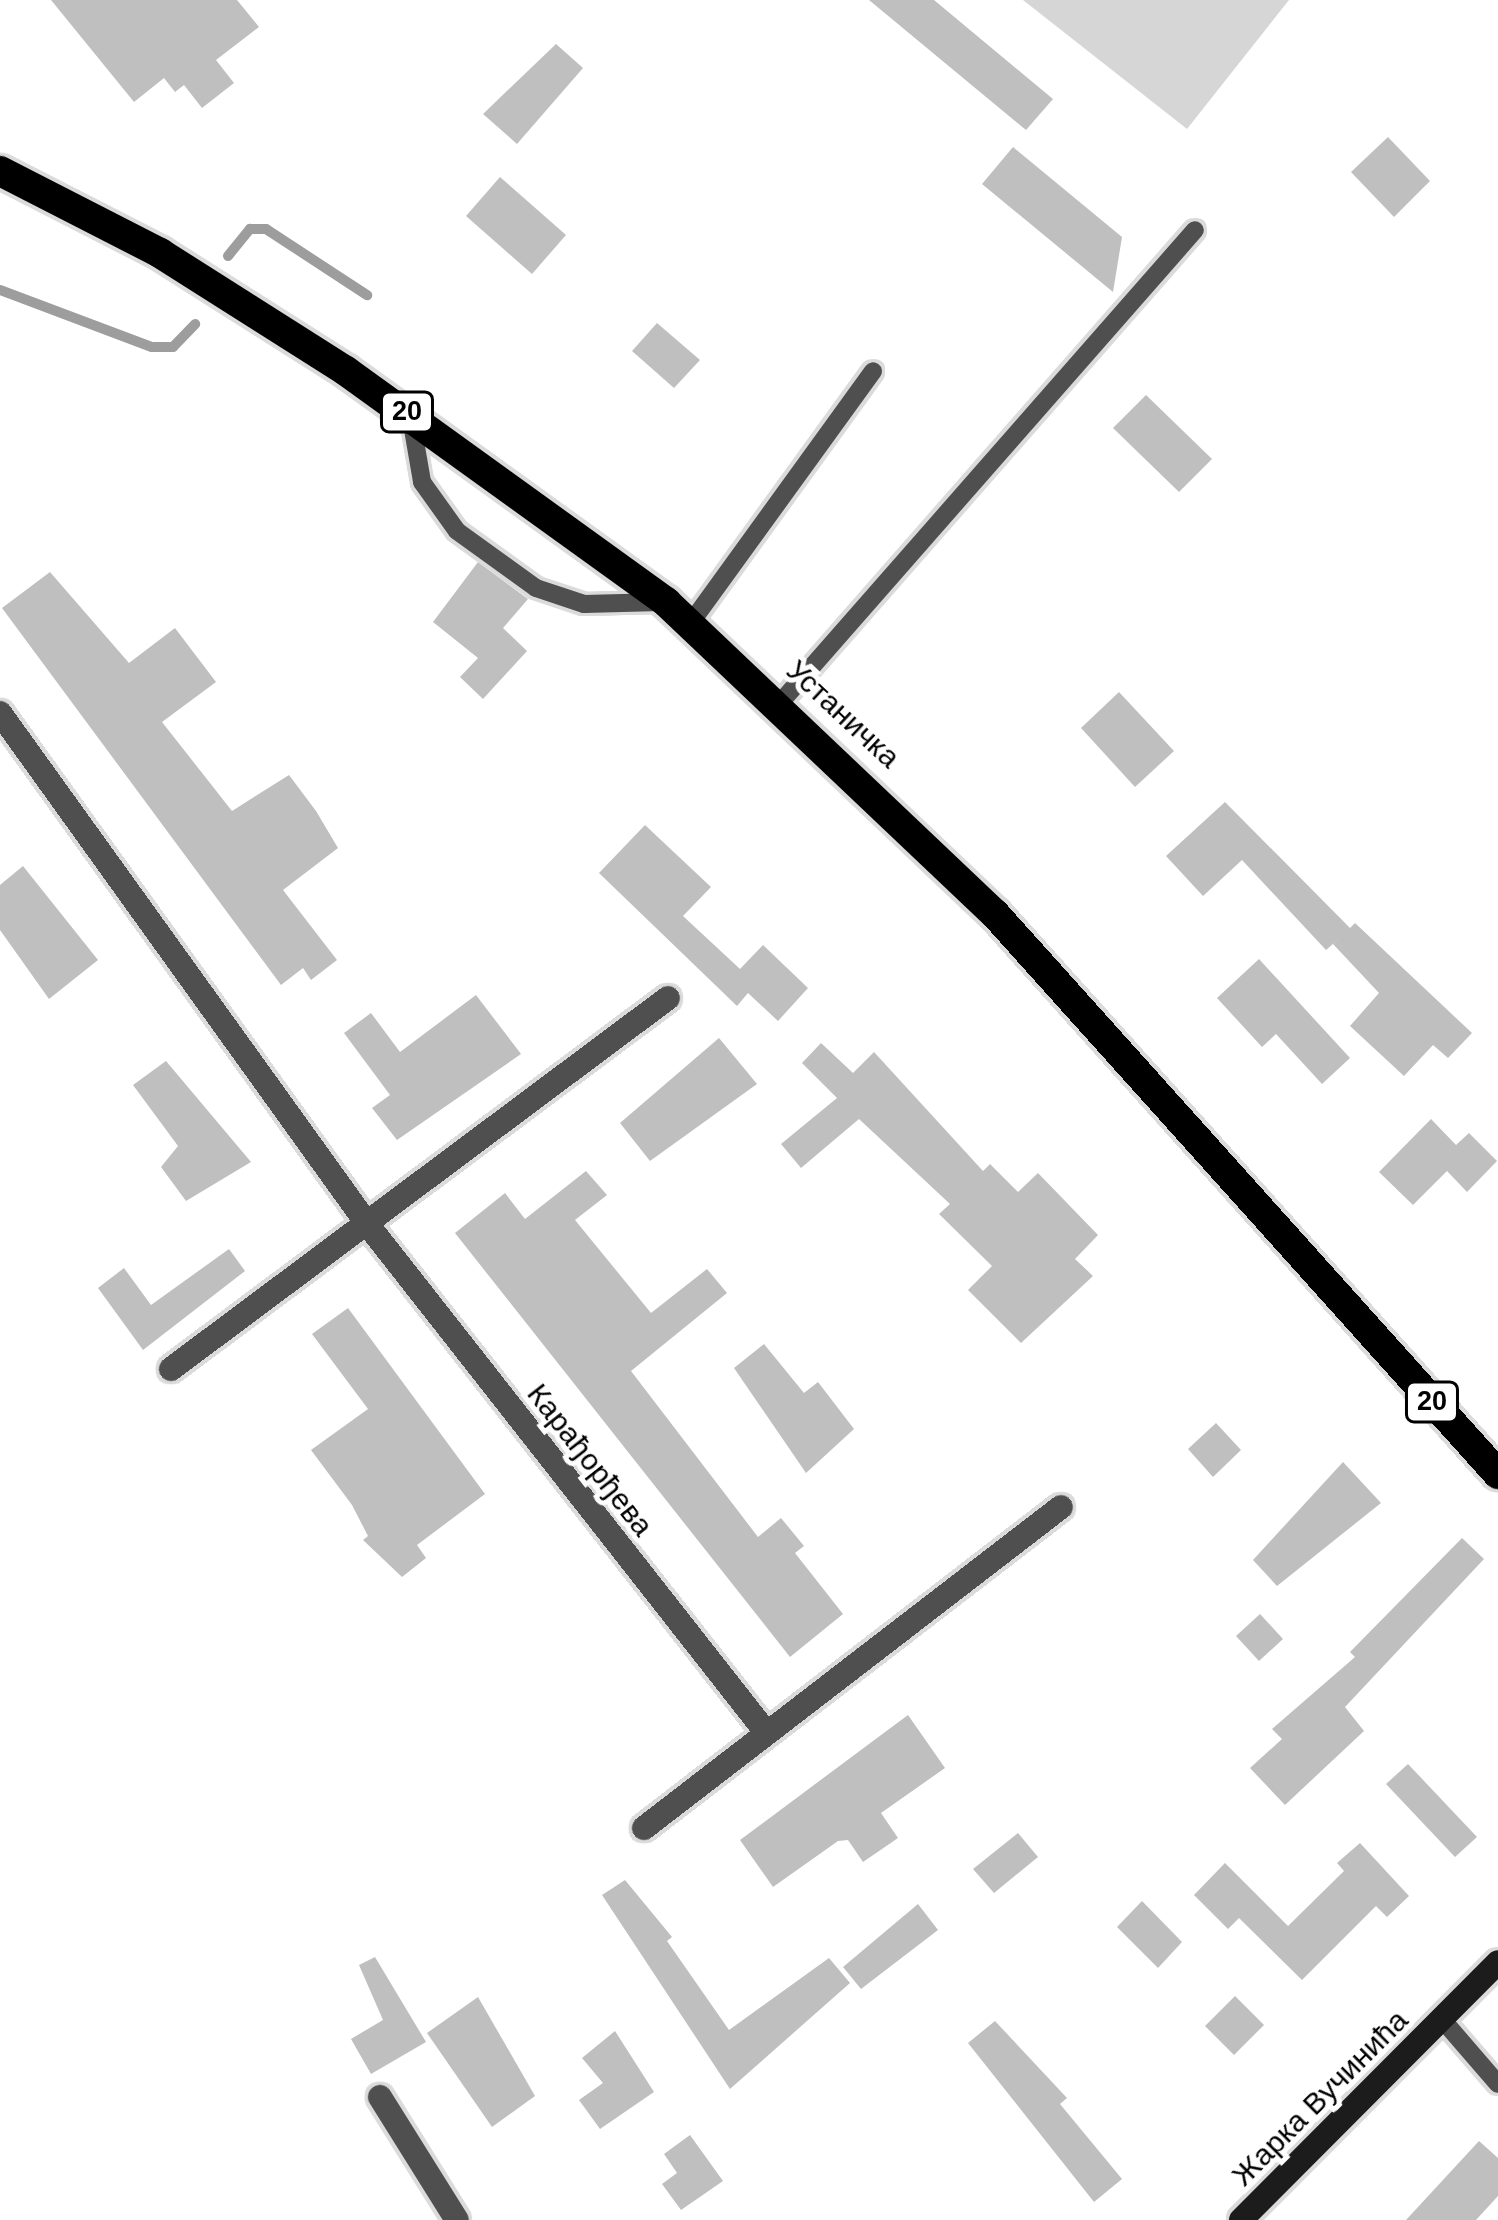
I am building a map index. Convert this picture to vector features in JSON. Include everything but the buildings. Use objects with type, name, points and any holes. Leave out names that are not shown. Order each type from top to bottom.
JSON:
[{"type":"main road","name":"Устаничка","points":[[0,171],[160,253],[410,414],[666,602],[780,703],[1083,1008],[1498,1474]]},
{"type":"street","name":"Карађорђева","points":[[0,713],[368,1225],[765,1732]]},
{"type":"street","points":[[171,1369],[668,998]]},
{"type":"street","points":[[644,1828],[1060,1507]]},
{"type":"street","name":"Жарка Вучинића","points":[[1241,2220],[1498,1962]]},
{"type":"street","points":[[380,2097],[457,2220]]},
{"type":"lane","points":[[780,703],[1196,230]]},
{"type":"lane","points":[[690,624],[873,371]]},
{"type":"lane","points":[[410,414],[422,482],[457,531],[536,588],[584,604],[666,602]]},
{"type":"lane","points":[[1441,2018],[1498,2084]]},
{"type":"shaded area","points":[[1023,0],[1289,0],[1187,129]]},
{"type":"waterway","points":[[228,256],[250,229],[266,229],[367,295]]},
{"type":"waterway","points":[[0,290],[152,347],[173,347],[195,324]]}]
